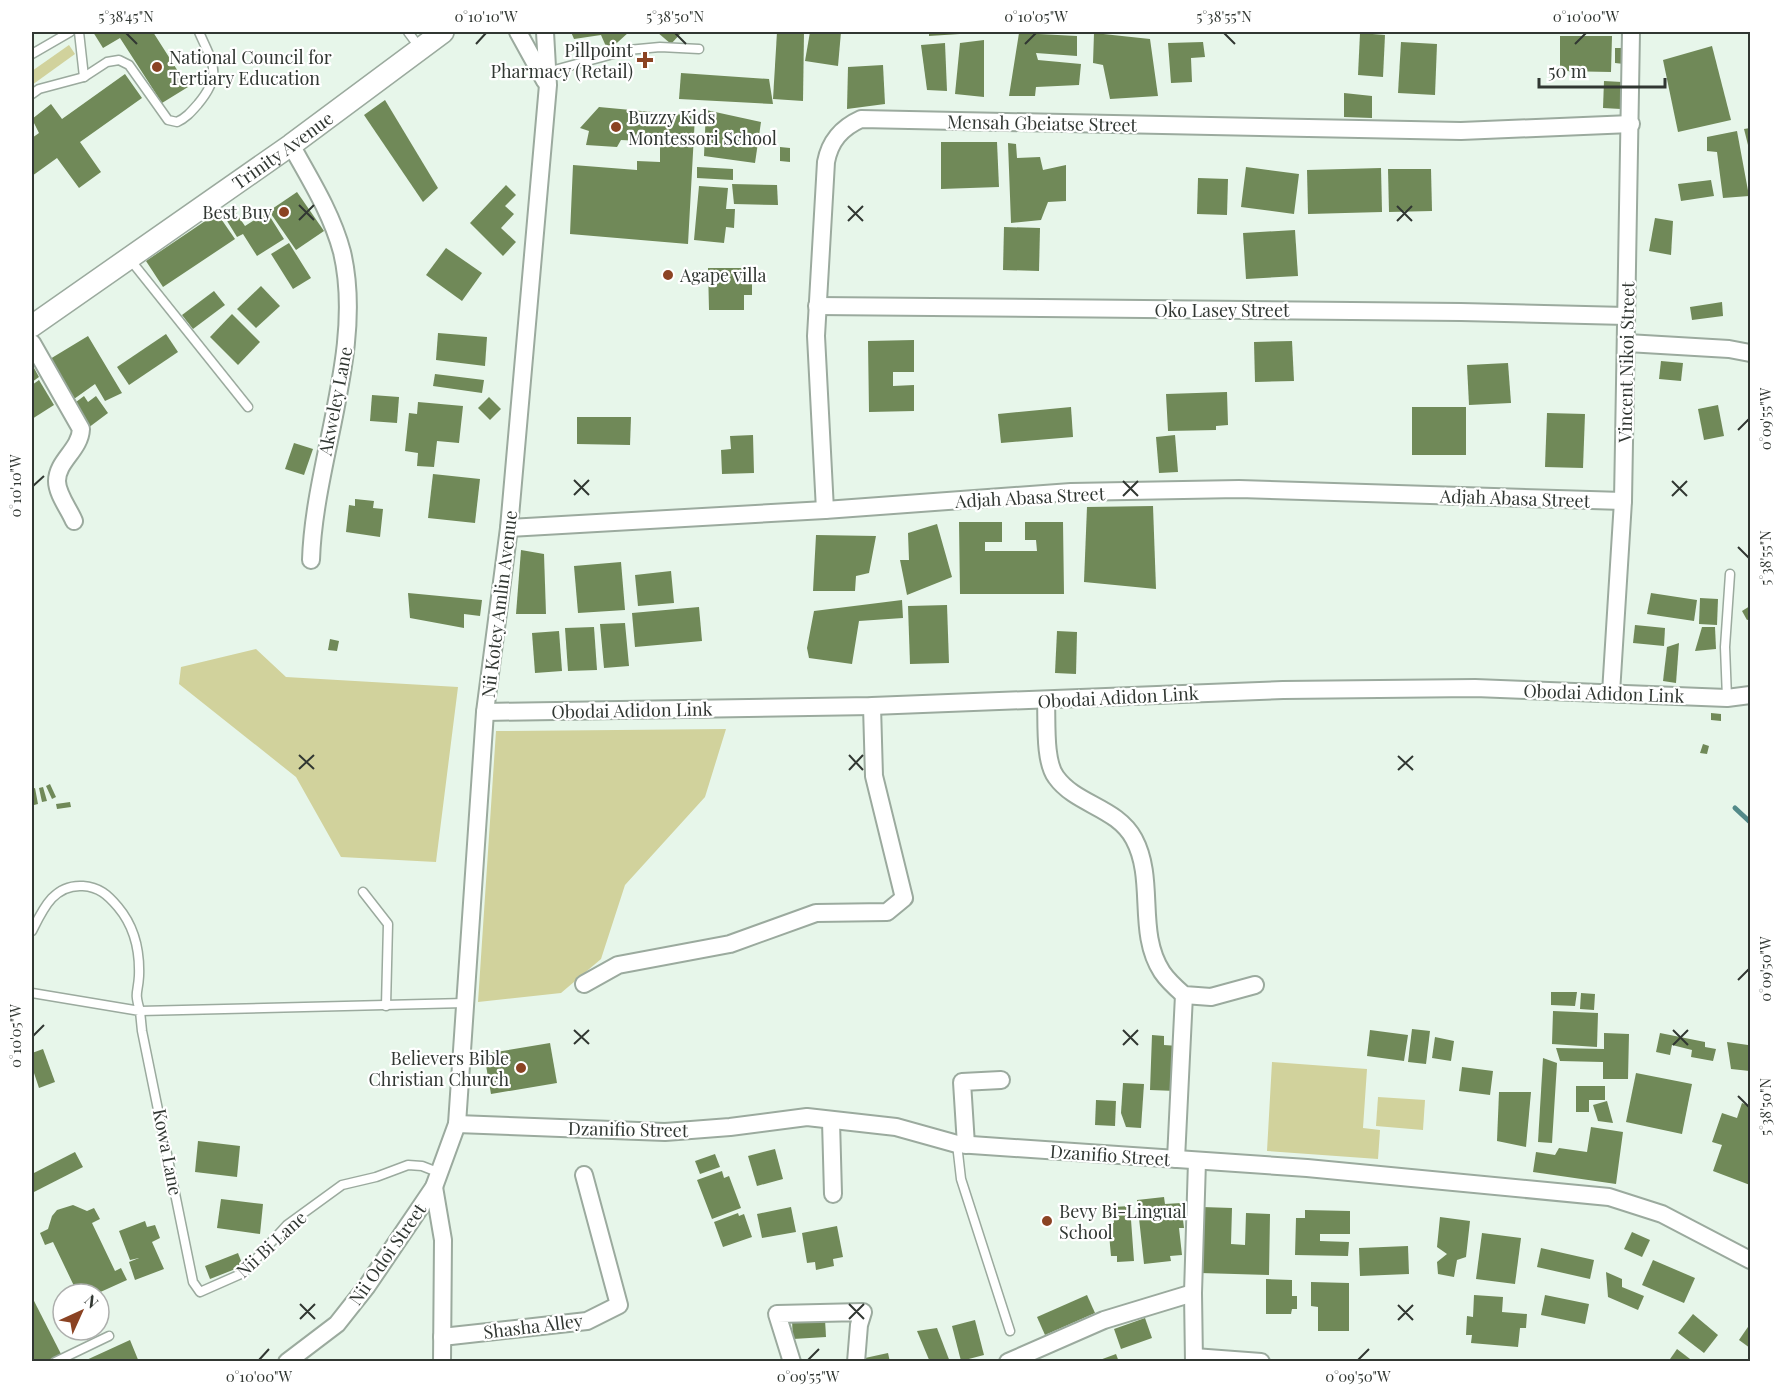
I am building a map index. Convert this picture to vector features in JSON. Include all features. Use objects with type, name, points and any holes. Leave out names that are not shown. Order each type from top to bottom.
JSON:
[{"type":"street","name":"Trinity Avenue","points":[[32,326],[291,145],[443,32]]},
{"type":"street","points":[[518,32],[548,79]]},
{"type":"street","name":"Nii Kotey Amlin Avenue","points":[[457,1124],[485,712],[509,528],[548,79],[545,32]]},
{"type":"street","name":"Vincent Nikoi Street","points":[[1611,693],[1623,501],[1631,32]]},
{"type":"street","name":"Mensah Gbeiatse Street","points":[[825,510],[816,336],[817,306],[827,154],[829,147],[846,126],[861,119],[1461,131],[1631,124]]},
{"type":"street","name":"Akweley Lane","points":[[291,145],[322,201],[336,234],[346,281],[347,351],[312,522],[311,560]]},
{"type":"street","name":"Oko Lasey Street","points":[[817,306],[1626,316]]},
{"type":"street","points":[[32,343],[81,429],[78,445],[57,478],[58,487],[74,521]]},
{"type":"street","points":[[1627,344],[1729,349],[1750,353]]},
{"type":"street","name":"Adjah Abasa Street","points":[[509,528],[825,510],[1071,492],[1239,489],[1623,501]]},
{"type":"street","name":"Obodai Adidon Link","points":[[485,712],[872,706],[1284,690],[1475,688],[1727,698],[1750,695]]},
{"type":"street","points":[[1046,701],[1048,746],[1056,777],[1069,789],[1122,821],[1135,840],[1145,870],[1148,928],[1155,957],[1162,971],[1184,995],[1211,997],[1255,985]]},
{"type":"street","points":[[584,984],[618,965],[729,944],[816,913],[887,912],[902,902],[904,898],[874,776],[872,706]]},
{"type":"street","points":[[1176,1160],[1184,995]]},
{"type":"street","points":[[961,1144],[962,1082],[1001,1080]]},
{"type":"street","name":"Dzanifio Street","points":[[457,1124],[665,1132],[730,1127],[807,1117],[896,1127],[961,1144],[1307,1168],[1609,1197],[1662,1215],[1750,1260]]},
{"type":"street","points":[[831,1121],[833,1194]]},
{"type":"street","name":"Nii Odoi Street","points":[[287,1362],[337,1324],[396,1245],[437,1180],[457,1124]]},
{"type":"street","points":[[1197,1161],[1193,1293],[1194,1359],[1261,1362]]},
{"type":"street","name":"Shasha Alley","points":[[442,1337],[587,1321],[619,1305],[584,1175]]},
{"type":"street","points":[[437,1180],[443,1240],[442,1362]]},
{"type":"street","points":[[1008,1362],[1104,1320],[1193,1293]]},
{"type":"street","points":[[792,1362],[777,1314],[864,1312],[859,1325],[855,1362]]},
{"type":"lane","points":[[32,54],[69,32]]},
{"type":"lane","points":[[79,32],[84,77]]},
{"type":"lane","points":[[32,94],[39,89],[84,77],[107,62],[119,60],[129,64],[168,120],[177,122],[185,118],[212,88],[215,76],[214,66],[199,32]]},
{"type":"lane","points":[[408,32],[420,49]]},
{"type":"lane","points":[[548,79],[628,50],[660,47],[699,49]]},
{"type":"lane","points":[[128,257],[248,407]]},
{"type":"lane","points":[[1727,698],[1725,648],[1730,574]]},
{"type":"lane","name":"Kowa Lane","points":[[32,931],[49,899],[58,893],[81,886],[103,892],[124,914],[133,930],[139,969],[135,992],[142,1031],[193,1282],[200,1292]]},
{"type":"lane","points":[[363,892],[388,924],[386,1006]]},
{"type":"lane","points":[[32,993],[140,1011],[465,1004]]},
{"type":"lane","points":[[961,1144],[961,1179],[1010,1331]]},
{"type":"lane","name":"Nii Bi Lane","points":[[200,1292],[243,1273],[287,1225],[342,1185],[408,1165],[422,1166],[437,1180]]},
{"type":"lane","points":[[56,1362],[97,1342]]},
{"type":"green space","points":[[69,45],[75,54],[32,85],[32,71]]},
{"type":"green space","points":[[256,649],[286,677],[458,687],[436,862],[341,857],[296,777],[179,684],[181,667]]},
{"type":"green space","points":[[726,729],[705,797],[625,885],[601,959],[561,993],[478,1002],[496,731]]},
{"type":"green space","points":[[1272,1062],[1367,1069],[1363,1128],[1380,1130],[1378,1159],[1267,1151]]},
{"type":"green space","points":[[1378,1097],[1425,1100],[1423,1130],[1376,1126]]},
{"type":"building","name":"National Council for Tertiary Education","points":[[93,32],[153,32],[188,87],[162,103],[120,38],[103,48]]},
{"type":"building","points":[[571,32],[629,32],[608,51],[601,35],[574,39]]},
{"type":"building","points":[[657,32],[682,32],[671,44]]},
{"type":"building","points":[[777,32],[804,32],[803,101],[773,99]]},
{"type":"building","points":[[810,32],[841,32],[838,66],[805,61]]},
{"type":"building","points":[[929,32],[975,32],[975,33],[929,36]]},
{"type":"building","points":[[1019,33],[1077,36],[1077,56],[1036,53],[1038,60],[1081,64],[1079,85],[1036,87],[1035,96],[1009,96]]},
{"type":"building","points":[[1094,33],[1150,39],[1158,96],[1110,99],[1103,65],[1093,63]]},
{"type":"building","points":[[1360,33],[1385,35],[1383,77],[1358,75]]},
{"type":"building","points":[[1560,36],[1612,36],[1611,72],[1560,71]]},
{"type":"building","points":[[984,40],[984,97],[955,94],[960,43]]},
{"type":"building","points":[[1203,42],[1205,57],[1191,58],[1192,82],[1171,83],[1168,43]]},
{"type":"building","points":[[1401,42],[1437,44],[1435,95],[1398,93]]},
{"type":"building","points":[[945,43],[947,91],[927,90],[921,45]]},
{"type":"building","points":[[1712,46],[1731,120],[1678,132],[1663,60]]},
{"type":"building","points":[[1615,48],[1625,48],[1624,64],[1615,63]]},
{"type":"building","points":[[883,65],[885,104],[847,109],[848,67]]},
{"type":"building","points":[[681,73],[769,79],[773,104],[679,99]]},
{"type":"building","points":[[125,74],[142,98],[80,142],[101,172],[79,188],[57,158],[32,176],[32,138],[39,133],[32,119],[51,104],[62,119]]},
{"type":"building","points":[[1604,81],[1622,82],[1621,109],[1603,108]]},
{"type":"building","points":[[1344,93],[1372,96],[1372,118],[1344,117]]},
{"type":"building","points":[[385,100],[438,188],[423,202],[364,115]]},
{"type":"building","points":[[599,107],[695,116],[688,244],[570,234],[573,165],[637,170],[637,161],[660,162],[660,142],[621,140],[617,147],[586,145],[589,131],[580,128]]},
{"type":"building","points":[[706,110],[761,122],[755,163],[704,156]]},
{"type":"building","points":[[1750,128],[1750,153],[1744,129]]},
{"type":"building","points":[[1737,131],[1749,196],[1723,198],[1717,152],[1707,151],[1707,137]]},
{"type":"building","points":[[941,142],[997,142],[999,187],[941,189]]},
{"type":"building","points":[[1008,143],[1016,144],[1017,158],[1040,157],[1043,170],[1066,165],[1066,201],[1048,202],[1041,220],[1011,223]]},
{"type":"building","points":[[780,147],[790,148],[790,162],[780,161]]},
{"type":"building","points":[[697,167],[733,169],[733,180],[697,178]]},
{"type":"building","points":[[1246,167],[1299,174],[1294,214],[1241,207]]},
{"type":"building","points":[[1381,168],[1382,212],[1308,214],[1307,170]]},
{"type":"building","points":[[1388,169],[1431,169],[1432,211],[1389,212]]},
{"type":"building","points":[[1198,178],[1228,179],[1227,215],[1197,214]]},
{"type":"building","points":[[1711,180],[1714,196],[1681,201],[1678,184]]},
{"type":"building","points":[[732,184],[777,185],[778,205],[734,204]]},
{"type":"building","points":[[506,185],[516,195],[505,206],[514,214],[501,228],[516,242],[503,256],[470,223]]},
{"type":"building","points":[[699,186],[728,188],[726,209],[735,209],[734,228],[726,227],[724,243],[694,240]]},
{"type":"building","points":[[297,192],[324,231],[296,250],[269,211]]},
{"type":"building","points":[[234,210],[245,226],[267,212],[284,239],[257,256],[243,234],[237,237],[224,216]]},
{"type":"building","points":[[217,213],[235,239],[163,287],[146,261]]},
{"type":"building","points":[[1655,218],[1673,221],[1671,255],[1649,251]]},
{"type":"building","points":[[1004,227],[1040,228],[1039,271],[1003,270]]},
{"type":"building","points":[[1295,230],[1298,276],[1246,279],[1243,233]]},
{"type":"building","points":[[289,243],[311,278],[293,289],[271,254]]},
{"type":"building","points":[[446,248],[482,273],[462,301],[426,275]]},
{"type":"building","points":[[708,268],[752,268],[752,295],[744,295],[744,310],[709,310]]},
{"type":"building","points":[[261,286],[280,306],[256,328],[237,309]]},
{"type":"building","points":[[214,291],[225,305],[193,329],[182,315]]},
{"type":"building","points":[[1722,302],[1723,316],[1692,320],[1690,307]]},
{"type":"building","points":[[232,314],[260,342],[238,365],[210,337]]},
{"type":"building","points":[[438,333],[487,337],[485,366],[436,360]]},
{"type":"building","points":[[166,334],[178,352],[129,385],[117,367]]},
{"type":"building","points":[[88,336],[122,393],[105,401],[95,384],[74,399],[50,359]]},
{"type":"building","points":[[914,340],[914,372],[893,372],[893,386],[914,385],[914,411],[869,412],[868,341]]},
{"type":"building","points":[[1292,341],[1294,381],[1255,382],[1254,342]]},
{"type":"building","points":[[1661,361],[1683,363],[1681,381],[1659,379]]},
{"type":"building","points":[[1508,363],[1511,403],[1469,405],[1467,365]]},
{"type":"building","points":[[34,368],[39,377],[32,382],[32,369]]},
{"type":"building","points":[[435,374],[484,380],[482,393],[433,386]]},
{"type":"building","points":[[39,380],[54,405],[32,419],[32,385]]},
{"type":"building","points":[[1227,392],[1228,425],[1216,426],[1216,430],[1168,431],[1166,394]]},
{"type":"building","points":[[372,395],[399,397],[397,423],[370,421]]},
{"type":"building","points":[[84,396],[88,402],[96,396],[108,413],[88,428],[72,405]]},
{"type":"building","points":[[489,397],[501,409],[490,420],[478,408]]},
{"type":"building","points":[[418,402],[463,406],[459,443],[437,441],[434,467],[417,466],[418,453],[405,451],[409,413],[417,414]]},
{"type":"building","points":[[1718,405],[1724,436],[1704,440],[1698,409]]},
{"type":"building","points":[[1071,407],[1073,437],[1001,443],[998,414]]},
{"type":"building","points":[[1412,407],[1466,407],[1466,455],[1412,455]]},
{"type":"building","points":[[1547,413],[1585,414],[1583,468],[1545,467]]},
{"type":"building","points":[[577,417],[631,417],[630,445],[577,444]]},
{"type":"building","points":[[753,435],[754,473],[722,474],[721,450],[731,449],[730,436]]},
{"type":"building","points":[[1175,435],[1178,472],[1159,473],[1156,437]]},
{"type":"building","points":[[294,443],[313,449],[304,475],[285,469]]},
{"type":"building","points":[[433,474],[480,479],[475,523],[428,518]]},
{"type":"building","points":[[355,499],[374,501],[373,508],[383,509],[380,537],[346,532],[349,505],[355,506]]},
{"type":"building","points":[[1153,506],[1156,589],[1084,582],[1087,507]]},
{"type":"building","points":[[959,522],[1002,522],[1002,542],[985,542],[985,551],[1037,551],[1036,540],[1025,540],[1025,522],[1063,522],[1064,594],[960,594]]},
{"type":"building","points":[[937,524],[952,577],[907,595],[900,560],[909,560],[908,533]]},
{"type":"building","points":[[816,535],[876,536],[869,573],[856,576],[855,591],[813,591]]},
{"type":"building","points":[[521,550],[544,554],[546,614],[516,614]]},
{"type":"building","points":[[621,562],[625,610],[578,613],[574,566]]},
{"type":"building","points":[[671,571],[674,603],[638,606],[635,575]]},
{"type":"building","points":[[408,593],[482,600],[480,616],[464,614],[464,628],[410,618]]},
{"type":"building","points":[[1651,593],[1697,600],[1694,621],[1647,614]]},
{"type":"building","points":[[1700,598],[1718,599],[1717,625],[1699,624]]},
{"type":"building","points":[[902,600],[903,618],[859,621],[852,664],[809,658],[807,648],[814,611]]},
{"type":"building","points":[[947,605],[949,663],[910,664],[908,606]]},
{"type":"building","points":[[1750,606],[1750,619],[1747,620],[1742,611]]},
{"type":"building","points":[[699,607],[702,641],[635,647],[632,613]]},
{"type":"building","points":[[625,623],[629,666],[604,668],[600,624]]},
{"type":"building","points":[[1635,625],[1665,628],[1664,646],[1633,643]]},
{"type":"building","points":[[594,627],[597,670],[568,671],[565,628]]},
{"type":"building","points":[[1702,627],[1715,627],[1716,649],[1695,651]]},
{"type":"building","points":[[559,631],[562,671],[535,673],[532,633]]},
{"type":"building","points":[[1057,631],[1077,632],[1076,674],[1055,673]]},
{"type":"building","points":[[330,639],[339,641],[337,651],[328,650]]},
{"type":"building","points":[[1679,643],[1676,683],[1663,681],[1667,647]]},
{"type":"building","points":[[1711,713],[1721,714],[1721,721],[1711,720]]},
{"type":"building","points":[[1703,744],[1709,746],[1707,754],[1700,753]]},
{"type":"building","points":[[50,784],[56,797],[52,799],[46,786]]},
{"type":"building","points":[[43,787],[47,801],[42,802],[39,788]]},
{"type":"building","points":[[35,788],[38,804],[34,805],[32,789]]},
{"type":"building","points":[[70,802],[71,807],[57,809],[56,804]]},
{"type":"building","points":[[1551,992],[1577,992],[1575,1006],[1551,1005]]},
{"type":"building","points":[[1581,993],[1595,994],[1594,1010],[1580,1009]]},
{"type":"building","points":[[1553,1011],[1598,1013],[1597,1047],[1552,1044]]},
{"type":"building","points":[[1412,1029],[1430,1031],[1426,1064],[1408,1062]]},
{"type":"building","points":[[1370,1030],[1408,1035],[1404,1061],[1367,1056]]},
{"type":"building","points":[[1604,1033],[1629,1034],[1628,1079],[1603,1079],[1603,1062],[1560,1061],[1556,1048],[1604,1049]]},
{"type":"building","points":[[1660,1033],[1705,1042],[1705,1047],[1716,1049],[1713,1061],[1691,1057],[1692,1050],[1672,1045],[1670,1055],[1656,1052]]},
{"type":"building","points":[[1152,1035],[1164,1036],[1164,1045],[1178,1046],[1176,1091],[1150,1090]]},
{"type":"building","points":[[1435,1037],[1454,1041],[1451,1061],[1432,1058]]},
{"type":"building","points":[[1750,1041],[1750,1071],[1731,1069],[1727,1042],[1748,1045]]},
{"type":"building","name":"Believers Bible Christian Church","points":[[550,1043],[557,1083],[491,1094],[484,1054]]},
{"type":"building","points":[[43,1049],[55,1082],[39,1088],[32,1067],[32,1053]]},
{"type":"building","points":[[1543,1058],[1557,1063],[1552,1143],[1538,1142]]},
{"type":"building","points":[[1462,1067],[1493,1071],[1490,1095],[1459,1091]]},
{"type":"building","points":[[1636,1073],[1692,1084],[1682,1134],[1626,1122]]},
{"type":"building","points":[[1123,1083],[1144,1084],[1141,1128],[1126,1127],[1121,1113]]},
{"type":"building","points":[[1576,1086],[1605,1086],[1605,1100],[1589,1100],[1589,1112],[1576,1112]]},
{"type":"building","points":[[1499,1092],[1531,1092],[1526,1147],[1497,1141]]},
{"type":"building","points":[[1096,1100],[1116,1101],[1115,1126],[1095,1125]]},
{"type":"building","points":[[1607,1101],[1613,1123],[1598,1121],[1593,1105]]},
{"type":"building","points":[[1742,1103],[1750,1106],[1750,1185],[1713,1171],[1722,1145],[1712,1142],[1722,1113],[1737,1118]]},
{"type":"building","points":[[1591,1127],[1623,1132],[1616,1184],[1533,1172],[1536,1152],[1555,1155],[1559,1148],[1587,1152]]},
{"type":"building","points":[[198,1141],[240,1146],[237,1177],[195,1172]]},
{"type":"building","points":[[775,1149],[783,1179],[757,1186],[748,1156]]},
{"type":"building","points":[[75,1152],[83,1167],[32,1193],[32,1174]]},
{"type":"building","points":[[715,1154],[720,1167],[700,1174],[695,1161]]},
{"type":"building","points":[[722,1171],[724,1178],[729,1176],[741,1208],[712,1219],[697,1180]]},
{"type":"building","points":[[1164,1197],[1165,1204],[1181,1203],[1184,1228],[1179,1228],[1182,1255],[1170,1256],[1171,1261],[1144,1264],[1137,1200]]},
{"type":"building","points":[[221,1199],[263,1204],[260,1234],[217,1228]]},
{"type":"building","points":[[73,1205],[87,1211],[94,1208],[100,1219],[92,1223],[115,1271],[121,1268],[127,1280],[111,1287],[111,1282],[72,1282],[53,1242],[45,1245],[40,1233],[48,1229],[52,1216],[57,1210]]},
{"type":"building","points":[[1130,1206],[1134,1261],[1117,1262],[1117,1256],[1111,1256],[1108,1223],[1114,1223],[1113,1207]]},
{"type":"building","points":[[791,1207],[796,1232],[762,1238],[757,1214]]},
{"type":"building","points":[[1202,1207],[1232,1208],[1231,1244],[1245,1245],[1246,1213],[1270,1214],[1269,1275],[1200,1273]]},
{"type":"building","points":[[1305,1210],[1350,1211],[1350,1234],[1320,1234],[1320,1241],[1349,1242],[1348,1256],[1295,1255],[1296,1218],[1305,1218]]},
{"type":"building","points":[[738,1213],[739,1216],[744,1214],[752,1237],[723,1247],[714,1222]]},
{"type":"building","points":[[1440,1217],[1470,1221],[1466,1257],[1457,1260],[1454,1277],[1438,1274],[1437,1262],[1447,1254],[1437,1247]]},
{"type":"building","points":[[145,1221],[147,1227],[155,1225],[160,1238],[152,1242],[164,1269],[135,1280],[129,1262],[139,1258],[130,1260],[119,1231]]},
{"type":"building","points":[[837,1226],[843,1257],[833,1259],[834,1266],[816,1270],[815,1262],[807,1263],[802,1233]]},
{"type":"building","points":[[1632,1232],[1650,1240],[1642,1257],[1624,1249]]},
{"type":"building","points":[[1482,1233],[1521,1238],[1515,1284],[1476,1279]]},
{"type":"building","points":[[1408,1246],[1409,1274],[1360,1276],[1359,1248]]},
{"type":"building","points":[[1541,1248],[1594,1260],[1590,1279],[1537,1267]]},
{"type":"building","points":[[238,1253],[243,1266],[210,1279],[205,1266]]},
{"type":"building","points":[[1653,1260],[1695,1278],[1684,1303],[1642,1285]]},
{"type":"building","points":[[1606,1272],[1622,1279],[1622,1287],[1644,1296],[1638,1310],[1608,1297]]},
{"type":"building","points":[[1266,1279],[1292,1280],[1292,1296],[1297,1296],[1297,1309],[1292,1309],[1291,1314],[1266,1314]]},
{"type":"building","points":[[1311,1282],[1349,1283],[1349,1331],[1318,1331],[1318,1307],[1311,1306]]},
{"type":"building","points":[[1087,1295],[1095,1313],[1045,1335],[1037,1317]]},
{"type":"building","points":[[1474,1295],[1503,1297],[1502,1312],[1527,1314],[1526,1328],[1520,1328],[1518,1347],[1471,1343],[1472,1335],[1466,1335],[1467,1316],[1473,1317]]},
{"type":"building","points":[[1545,1295],[1589,1304],[1585,1324],[1541,1315]]},
{"type":"building","points":[[32,1297],[51,1334],[51,1342],[55,1342],[61,1354],[46,1362],[32,1362]]},
{"type":"building","points":[[1693,1314],[1718,1335],[1704,1353],[1678,1333]]},
{"type":"building","points":[[1145,1318],[1152,1338],[1121,1349],[1114,1329]]},
{"type":"building","points":[[825,1319],[826,1337],[793,1339],[792,1321]]},
{"type":"building","points":[[975,1320],[984,1355],[961,1361],[952,1326]]},
{"type":"building","points":[[1750,1324],[1750,1348],[1739,1340]]},
{"type":"building","points":[[937,1328],[950,1362],[930,1362],[917,1331]]},
{"type":"building","points":[[130,1340],[139,1362],[82,1362]]},
{"type":"building","points":[[1677,1349],[1694,1362],[1668,1362]]},
{"type":"building","points":[[888,1353],[890,1362],[866,1362],[865,1358]]},
{"type":"building","points":[[1116,1354],[1119,1362],[1097,1362],[1097,1361]]},
{"type":"waterway","points":[[1735,808],[1750,822]]},
{"type":"place","name":"Pillpoint Pharmacy (Retail)","points":[[645,60]]},
{"type":"place","name":"National Council for Tertiary Education","points":[[157,67]]},
{"type":"place","name":"Buzzy Kids Montessori School","points":[[616,127]]},
{"type":"place","name":"Best Buy","points":[[284,212]]},
{"type":"place","name":"Agape villa","points":[[668,275]]},
{"type":"place","name":"Believers Bible Christian Church","points":[[521,1068]]},
{"type":"place","name":"Bevy Bi-Lingual School","points":[[1047,1221]]}]
